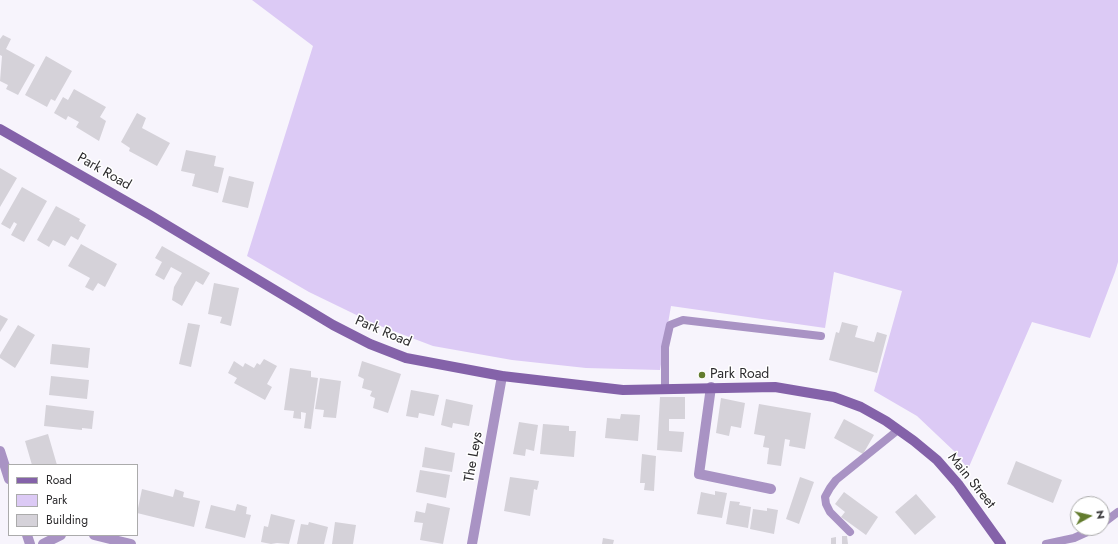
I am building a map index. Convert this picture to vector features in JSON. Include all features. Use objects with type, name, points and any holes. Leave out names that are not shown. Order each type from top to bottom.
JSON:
[{"type":"main road","name":"Park Road","points":[[0,129],[144,211],[266,286],[345,331],[406,358],[502,376],[623,390],[665,390],[711,387],[775,388],[834,397],[861,407],[914,441]]},
{"type":"main road","name":"Main Street","points":[[914,441],[937,460],[958,484],[1001,544]]},
{"type":"street","name":"The Leys","points":[[472,544],[502,376]]},
{"type":"street","points":[[711,387],[699,474],[771,489]]},
{"type":"street","points":[[0,451],[8,476]]},
{"type":"street","points":[[42,544],[59,536]]},
{"type":"street","points":[[98,536],[131,544]]},
{"type":"lane","points":[[665,390],[666,347],[670,325],[683,320],[821,336]]},
{"type":"lane","points":[[850,532],[830,512],[826,504],[825,497],[836,480],[898,430]]},
{"type":"lane","points":[[1046,544],[1078,536]]},
{"type":"green space","points":[[252,0],[1118,0],[1118,262],[1115,272],[1090,338],[1032,322],[968,469],[955,452],[917,416],[874,391],[902,291],[834,272],[825,328],[671,306],[660,370],[586,368],[512,360],[433,346],[375,324],[309,292],[247,256],[313,46]]},
{"type":"building","points":[[3,35],[11,39],[6,49],[35,65],[18,95],[6,89],[8,85],[0,81],[2,56],[0,55],[0,39]]},
{"type":"building","points":[[46,56],[72,71],[55,101],[51,99],[47,107],[25,95]]},
{"type":"building","points":[[74,89],[106,107],[100,117],[106,121],[99,141],[76,127],[79,122],[68,116],[66,120],[54,113],[63,97],[68,100]]},
{"type":"building","points":[[137,113],[146,118],[142,128],[170,143],[157,166],[129,151],[130,148],[121,142]]},
{"type":"building","points":[[186,150],[216,156],[214,166],[224,168],[218,193],[192,186],[195,174],[181,171]]},
{"type":"building","points":[[0,168],[17,178],[0,207]]},
{"type":"building","points":[[229,176],[254,182],[248,208],[222,202]]},
{"type":"building","points":[[22,187],[47,201],[24,242],[11,235],[17,224],[14,222],[10,229],[1,224]]},
{"type":"building","points":[[56,206],[80,219],[79,221],[86,225],[78,240],[71,236],[65,246],[53,240],[49,247],[37,240]]},
{"type":"building","points":[[81,244],[117,264],[105,287],[98,283],[93,291],[85,287],[90,278],[68,266]]},
{"type":"building","points":[[162,246],[210,273],[203,285],[196,281],[182,306],[172,300],[174,287],[182,273],[171,267],[164,280],[155,275],[162,262],[155,258]]},
{"type":"building","points":[[214,283],[239,288],[231,326],[220,323],[222,317],[208,314]]},
{"type":"building","points":[[0,315],[8,319],[0,332]]},
{"type":"building","points":[[842,322],[858,326],[855,337],[874,342],[877,332],[887,335],[877,373],[829,360],[836,332],[839,333]]},
{"type":"building","points":[[188,323],[200,325],[191,367],[179,364]]},
{"type":"building","points":[[18,325],[35,335],[15,368],[0,358],[0,355]]},
{"type":"building","points":[[52,344],[90,348],[88,368],[50,364]]},
{"type":"building","points":[[264,359],[277,366],[267,384],[272,387],[265,400],[234,383],[237,378],[228,373],[234,361],[243,367],[245,363],[254,368],[257,363],[260,365]]},
{"type":"building","points":[[362,361],[401,374],[388,413],[373,408],[375,398],[370,396],[372,391],[362,388],[364,379],[358,376]]},
{"type":"building","points":[[290,368],[311,371],[311,377],[318,378],[311,429],[304,428],[306,413],[301,412],[301,419],[293,418],[294,411],[284,410]]},
{"type":"building","points":[[51,376],[89,380],[87,399],[49,395]]},
{"type":"building","points":[[320,378],[341,381],[336,418],[323,417],[324,410],[315,409]]},
{"type":"building","points":[[411,390],[439,395],[434,416],[419,413],[418,418],[406,416]]},
{"type":"building","points":[[660,397],[685,397],[685,419],[669,419],[669,431],[684,432],[682,452],[657,450]]},
{"type":"building","points":[[721,398],[745,403],[741,428],[731,426],[729,436],[716,433]]},
{"type":"building","points":[[446,399],[473,405],[469,426],[453,423],[452,428],[441,425]]},
{"type":"building","points":[[759,404],[811,413],[805,449],[789,446],[790,440],[785,439],[781,466],[767,464],[769,448],[763,447],[765,436],[754,434]]},
{"type":"building","points":[[46,405],[94,411],[92,429],[82,428],[82,430],[44,426]]},
{"type":"building","points":[[621,414],[640,415],[638,441],[605,438],[607,418],[620,419]]},
{"type":"building","points":[[844,419],[874,435],[863,454],[834,438]]},
{"type":"building","points":[[519,422],[538,425],[534,451],[526,449],[525,456],[513,454]]},
{"type":"building","points":[[543,424],[569,426],[569,431],[576,431],[574,457],[540,454]]},
{"type":"building","points":[[48,434],[57,464],[32,464],[25,441]]},
{"type":"building","points":[[425,447],[455,453],[452,472],[422,467]]},
{"type":"building","points":[[642,454],[656,456],[654,491],[644,490],[645,483],[640,483]]},
{"type":"building","points":[[1016,461],[1062,480],[1053,503],[1007,484]]},
{"type":"building","points":[[420,470],[450,475],[446,498],[416,492]]},
{"type":"building","points":[[510,477],[539,481],[537,490],[534,489],[530,516],[504,511]]},
{"type":"building","points":[[800,477],[814,482],[799,524],[786,519]]},
{"type":"building","points":[[142,489],[173,497],[175,489],[184,492],[183,497],[200,501],[194,527],[138,513]]},
{"type":"building","points":[[715,491],[727,493],[722,518],[697,514],[701,492],[715,495]]},
{"type":"building","points":[[844,492],[878,517],[866,535],[841,517],[845,512],[835,504]]},
{"type":"building","points":[[916,494],[936,517],[915,535],[895,512]]},
{"type":"building","points":[[730,501],[740,502],[739,505],[751,507],[748,528],[726,524]]},
{"type":"building","points":[[427,503],[450,508],[443,544],[420,540],[423,523],[414,522],[416,511],[425,513]]},
{"type":"building","points":[[237,504],[247,507],[246,514],[251,515],[245,538],[205,528],[211,505],[235,511]]},
{"type":"building","points":[[767,508],[778,510],[774,534],[750,529],[753,509],[767,511]]},
{"type":"building","points":[[271,514],[295,520],[289,544],[271,544],[261,542],[264,526],[268,527]]},
{"type":"building","points":[[309,522],[328,527],[324,544],[297,544],[301,524],[308,525]]},
{"type":"building","points":[[335,522],[356,525],[353,544],[332,544]]},
{"type":"building","points":[[842,536],[847,536],[848,544],[842,544]]},
{"type":"building","points":[[836,537],[836,544],[831,544],[831,538]]},
{"type":"building","points":[[603,538],[614,540],[613,544],[602,544]]},
{"type":"place","name":"Park Road","points":[[702,375]]}]
